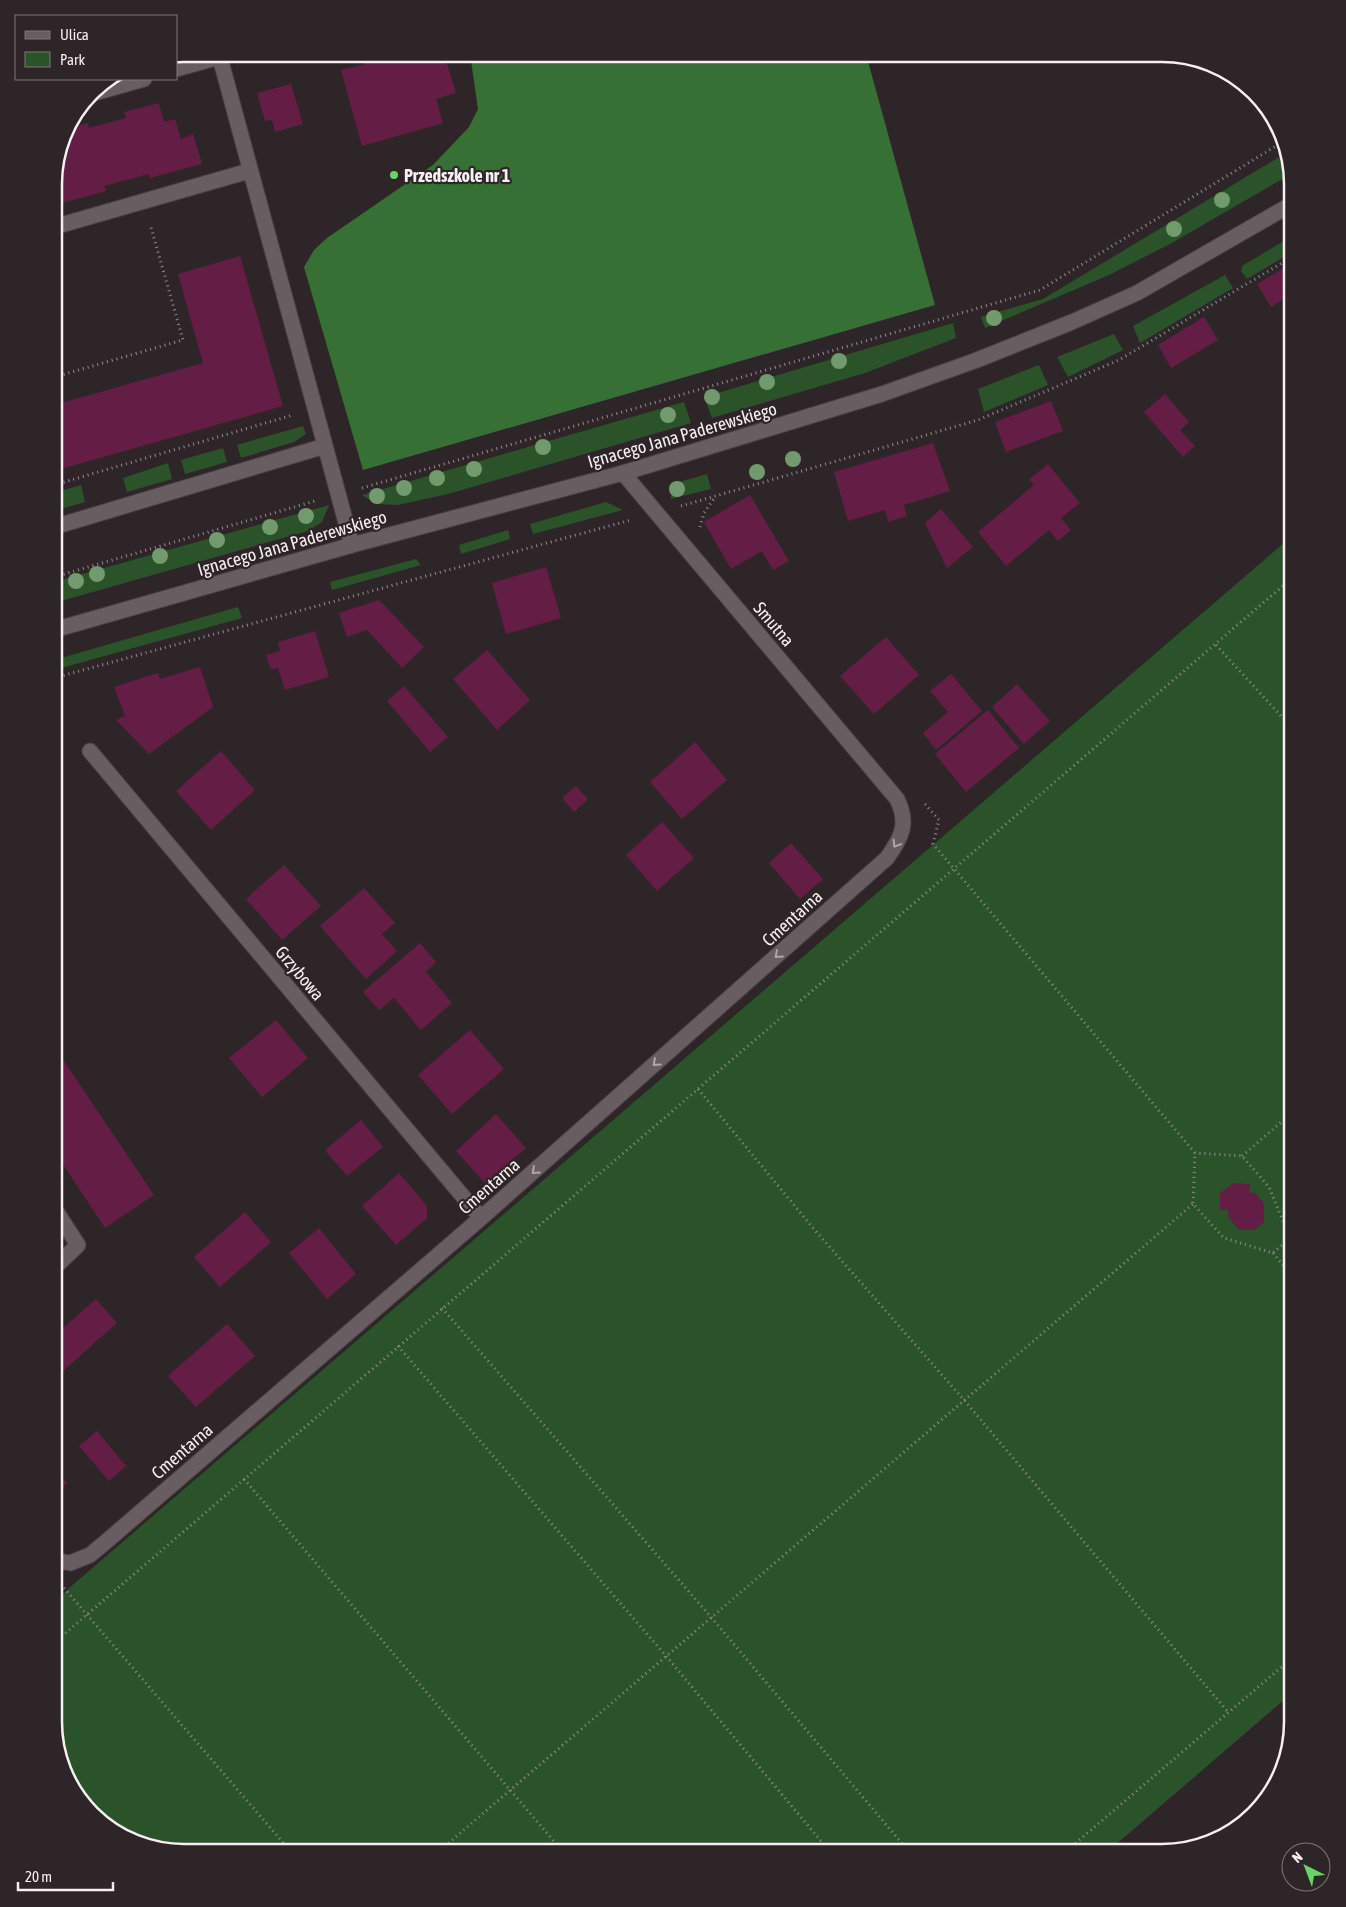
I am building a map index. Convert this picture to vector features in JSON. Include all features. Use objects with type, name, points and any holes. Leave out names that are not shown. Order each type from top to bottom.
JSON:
[{"type":"street","points":[[178,69],[198,63]]},
{"type":"street","points":[[225,63],[250,171],[352,545]]},
{"type":"street","points":[[109,89],[140,80]]},
{"type":"street","points":[[63,224],[250,171]]},
{"type":"street","name":"Ignacego Jana Paderewskiego","points":[[63,628],[352,545],[623,473],[882,394],[977,360],[1072,322],[1137,293],[1284,209]]},
{"type":"street","points":[[63,524],[325,446]]},
{"type":"street","name":"Smutna","points":[[623,473],[897,799]]},
{"type":"street","name":"Grzybowa","points":[[90,751],[481,1218]]},
{"type":"street","name":"Cmentarna","points":[[62,1562],[70,1563],[90,1555],[481,1218],[887,858],[899,842],[903,826],[903,812],[897,799]]},
{"type":"street","points":[[62,1221],[78,1245],[62,1260]]},
{"type":"path","points":[[63,575],[1040,290],[1277,147]]},
{"type":"path","points":[[63,374],[183,340],[147,216]]},
{"type":"path","points":[[679,507],[978,420],[1119,360],[1284,261]]},
{"type":"path","points":[[63,482],[301,413]]},
{"type":"path","points":[[63,676],[631,520]]},
{"type":"path","points":[[62,1636],[1284,585]]},
{"type":"path","points":[[1216,645],[1284,719]]},
{"type":"path","points":[[933,844],[953,870],[1195,1153],[1193,1204],[1224,1238],[1272,1253],[1284,1267]]},
{"type":"path","points":[[698,1089],[813,1228],[964,1400],[1228,1712]]},
{"type":"path","points":[[1195,1153],[1242,1156],[1284,1121]]},
{"type":"path","points":[[1242,1156],[1269,1187],[1284,1223]]},
{"type":"path","points":[[447,1844],[1193,1204]]},
{"type":"path","points":[[1272,1253],[1284,1243]]},
{"type":"path","points":[[442,1308],[711,1617],[902,1844]]},
{"type":"path","points":[[398,1346],[666,1656],[823,1844]]},
{"type":"path","points":[[244,1479],[556,1844]]},
{"type":"path","points":[[66,1590],[284,1844]]},
{"type":"path","points":[[1074,1844],[1284,1665]]},
{"type":"green space","points":[[471,63],[868,63],[935,305],[363,470],[304,267],[314,250],[327,238],[433,165],[469,127],[478,109]]},
{"type":"green space","points":[[1280,157],[1283,179],[1170,244],[1109,275],[985,328],[981,317],[1043,299]]},
{"type":"green space","points":[[1284,241],[1284,257],[1247,279],[1241,271],[1242,266]]},
{"type":"green space","points":[[1225,275],[1233,288],[1140,343],[1133,326]]},
{"type":"green space","points":[[953,323],[956,338],[865,373],[712,418],[704,397]]},
{"type":"green space","points":[[1114,334],[1123,350],[1068,377],[1057,357]]},
{"type":"green space","points":[[1039,365],[1048,385],[984,412],[978,389]]},
{"type":"green space","points":[[684,402],[691,423],[448,494],[398,505],[376,504],[362,495]]},
{"type":"green space","points":[[303,426],[306,434],[294,442],[241,458],[237,445]]},
{"type":"green space","points":[[223,448],[227,462],[185,474],[181,460]]},
{"type":"green space","points":[[168,463],[172,479],[127,492],[123,478]]},
{"type":"green space","points":[[707,474],[711,489],[670,499],[676,483]]},
{"type":"green space","points":[[81,485],[85,502],[63,508],[63,490]]},
{"type":"green space","points":[[606,502],[623,510],[533,534],[530,524]]},
{"type":"green space","points":[[329,505],[322,522],[308,531],[63,601],[63,580]]},
{"type":"green space","points":[[508,530],[510,539],[461,554],[459,545]]},
{"type":"green space","points":[[1284,543],[1284,1700],[1116,1844],[177,1844],[145,1838],[117,1824],[93,1803],[83,1790],[72,1769],[67,1754],[62,1722],[62,1594]]},
{"type":"green space","points":[[416,559],[421,565],[332,590],[330,582]]},
{"type":"green space","points":[[238,607],[242,618],[63,668],[63,657]]},
{"type":"building","points":[[447,63],[456,93],[436,99],[443,123],[362,146],[341,70],[365,64]]},
{"type":"building","points":[[291,84],[303,124],[275,132],[272,120],[265,121],[257,93]]},
{"type":"building","points":[[159,103],[164,122],[175,119],[181,139],[193,134],[202,164],[150,178],[149,174],[104,186],[106,191],[63,203],[65,161],[78,125],[88,123],[89,128],[126,118],[124,112]]},
{"type":"building","points":[[240,256],[283,406],[63,468],[63,403],[203,363],[178,274]]},
{"type":"building","points":[[1284,268],[1284,299],[1271,307],[1257,284]]},
{"type":"building","points":[[1204,317],[1218,340],[1171,368],[1158,345]]},
{"type":"building","points":[[1165,394],[1189,422],[1180,430],[1195,446],[1183,457],[1144,412]]},
{"type":"building","points":[[1051,401],[1063,431],[1006,452],[995,422]]},
{"type":"building","points":[[933,443],[950,491],[904,505],[907,516],[888,522],[885,510],[848,521],[834,472]]},
{"type":"building","points":[[1048,464],[1080,503],[1061,518],[1071,530],[1058,541],[1049,530],[1006,566],[978,532],[1034,485],[1029,480]]},
{"type":"building","points":[[750,495],[789,561],[773,570],[762,551],[731,569],[704,522]]},
{"type":"building","points":[[941,509],[973,547],[947,568],[925,523]]},
{"type":"building","points":[[546,567],[561,618],[506,634],[492,583]]},
{"type":"building","points":[[379,600],[424,647],[402,668],[367,630],[347,637],[339,613]]},
{"type":"building","points":[[315,631],[329,677],[285,690],[278,668],[271,670],[266,655],[280,651],[278,642]]},
{"type":"building","points":[[886,637],[919,675],[874,714],[840,676]]},
{"type":"building","points":[[487,650],[530,700],[497,730],[453,679]]},
{"type":"building","points":[[200,667],[213,707],[149,754],[116,720],[125,716],[114,687],[158,673],[160,679]]},
{"type":"building","points":[[951,674],[982,711],[936,750],[923,733],[948,712],[930,691]]},
{"type":"building","points":[[1017,684],[1050,721],[1024,744],[992,707]]},
{"type":"building","points":[[404,686],[448,737],[430,752],[387,701]]},
{"type":"building","points":[[988,710],[1019,748],[966,792],[935,754]]},
{"type":"building","points":[[695,742],[727,780],[682,819],[650,782]]},
{"type":"building","points":[[221,751],[255,790],[211,830],[176,791]]},
{"type":"building","points":[[576,786],[588,799],[574,812],[562,798]]},
{"type":"building","points":[[662,822],[694,858],[657,891],[626,855]]},
{"type":"building","points":[[791,843],[823,879],[800,899],[769,863]]},
{"type":"building","points":[[284,865],[321,906],[282,940],[246,899]]},
{"type":"building","points":[[364,888],[395,923],[382,934],[397,951],[366,979],[320,926]]},
{"type":"building","points":[[420,943],[436,962],[426,972],[452,1003],[421,1030],[394,998],[379,1010],[363,992]]},
{"type":"building","points":[[276,1020],[308,1058],[262,1097],[229,1058]]},
{"type":"building","points":[[470,1030],[504,1069],[452,1114],[418,1075]]},
{"type":"building","points":[[62,1059],[154,1195],[105,1228],[62,1164]]},
{"type":"building","points":[[496,1114],[526,1148],[485,1183],[456,1151]]},
{"type":"building","points":[[361,1120],[383,1147],[347,1176],[325,1150]]},
{"type":"building","points":[[399,1173],[427,1206],[427,1218],[396,1245],[362,1206]]},
{"type":"building","points":[[1233,1183],[1250,1184],[1249,1192],[1255,1193],[1264,1203],[1264,1222],[1255,1230],[1239,1230],[1229,1218],[1228,1210],[1220,1210],[1220,1193]]},
{"type":"building","points":[[245,1212],[271,1242],[220,1287],[194,1257]]},
{"type":"building","points":[[319,1228],[356,1274],[327,1299],[289,1253]]},
{"type":"building","points":[[96,1299],[117,1323],[62,1372],[62,1329]]},
{"type":"building","points":[[227,1324],[255,1356],[196,1407],[168,1376]]},
{"type":"building","points":[[97,1431],[126,1466],[109,1481],[79,1446]]},
{"type":"building","points":[[62,1477],[67,1483],[62,1487]]},
{"type":"place","name":"Przedszkole nr 1","points":[[394,175]]}]
